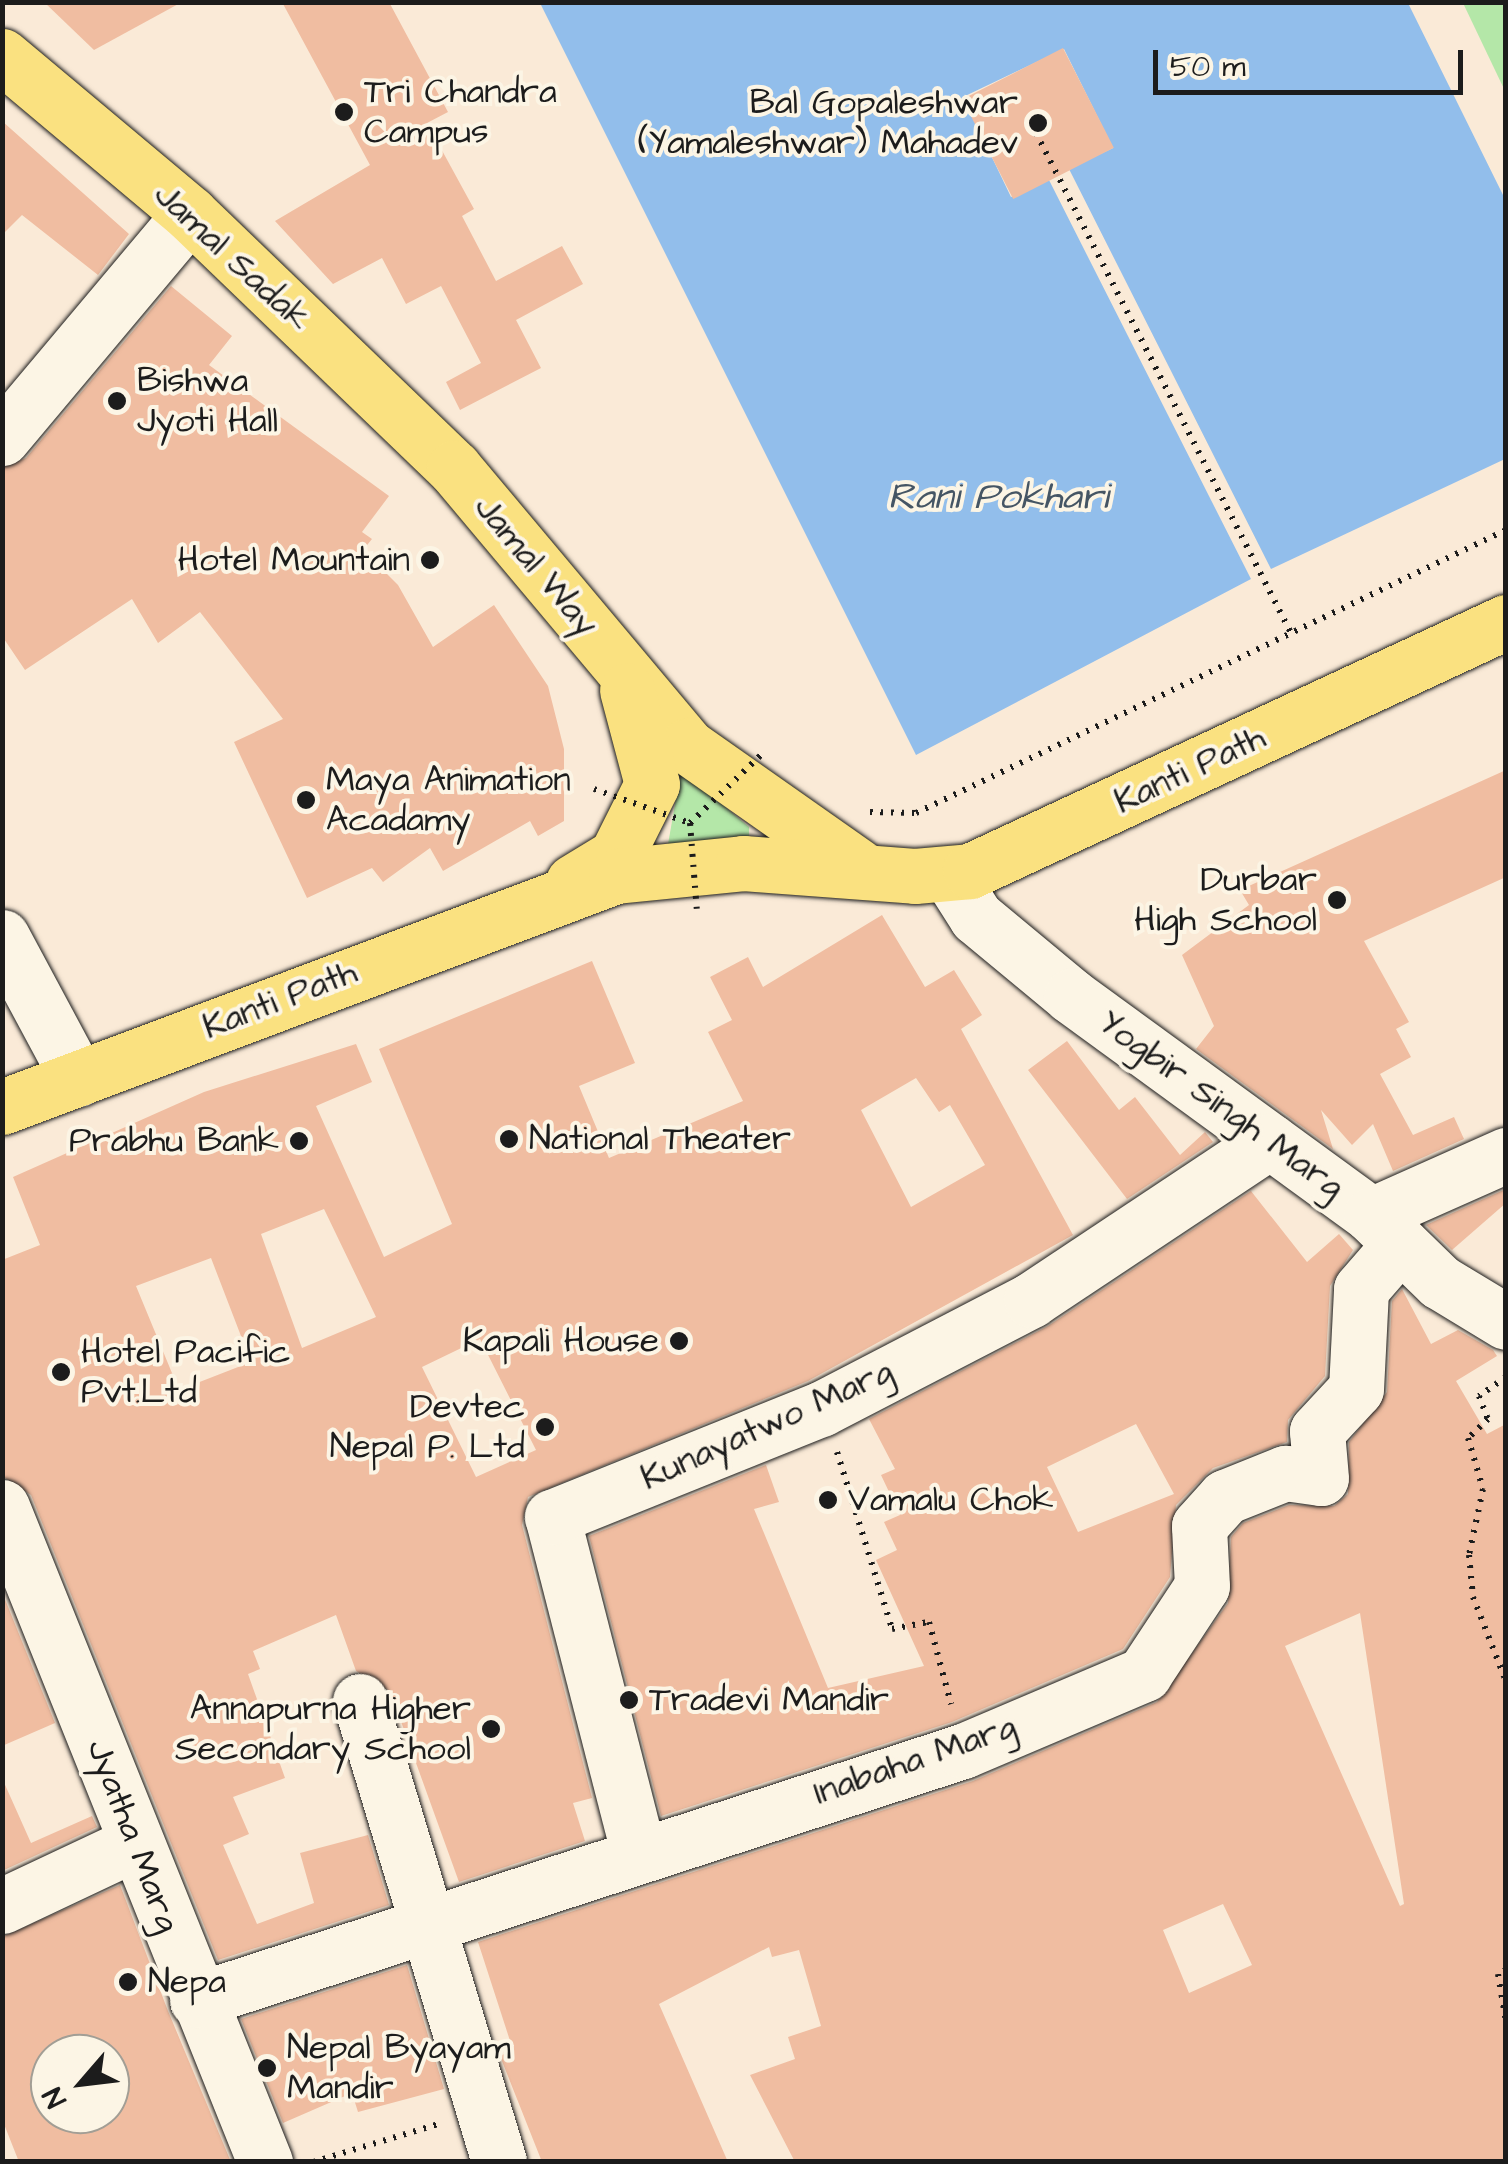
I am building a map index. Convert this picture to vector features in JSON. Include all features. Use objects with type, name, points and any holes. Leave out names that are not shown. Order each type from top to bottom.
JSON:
[{"type":"main road","name":"Jamal Sadak","points":[[2,56],[190,214],[454,468]]},
{"type":"main road","name":"Jamal Way","points":[[454,468],[618,664]]},
{"type":"main road","name":"Kanti Path","points":[[557,891],[676,867],[865,870],[950,876],[1506,622]]},
{"type":"main road","name":"Kanti Path","points":[[618,664],[688,746],[803,836],[865,870]]},
{"type":"main road","name":"Kanti Path","points":[[2,1107],[557,891],[616,856],[652,784],[618,664]]},
{"type":"street","points":[[2,438],[190,214]]},
{"type":"street","name":"Yogbir Singh Marg","points":[[950,876],[976,917],[1071,996],[1270,1140],[1506,1322]]},
{"type":"street","points":[[2,937],[78,1079]]},
{"type":"street","name":"Kunayatwo Marg","points":[[638,1851],[552,1517],[821,1409],[1031,1300],[1270,1140]]},
{"type":"street","points":[[1385,1230],[1506,1155]]},
{"type":"street","name":"Inabaha Marg","points":[[196,2000],[434,1924],[638,1851],[963,1752],[1144,1674],[1202,1586],[1199,1526],[1226,1497],[1284,1474],[1322,1478],[1316,1431],[1356,1390],[1361,1289],[1385,1230]]},
{"type":"street","name":"Jyatha Marg","points":[[2,1507],[196,2000],[264,2140],[265,2162]]},
{"type":"street","points":[[360,1701],[434,1924],[498,2162]]},
{"type":"street","points":[[2,1906],[136,1844]]},
{"type":"path","points":[[1036,133],[1262,585],[1290,633]]},
{"type":"path","points":[[858,808],[916,813],[1506,530]]},
{"type":"path","points":[[690,823],[764,751]]},
{"type":"path","points":[[594,790],[690,823]]},
{"type":"path","points":[[690,823],[698,911]]},
{"type":"path","points":[[1506,1377],[1480,1396],[1488,1419],[1468,1438],[1483,1489],[1470,1555],[1473,1597],[1506,1682]]},
{"type":"path","points":[[821,1409],[892,1630],[929,1622],[963,1752]]},
{"type":"path","points":[[1506,1970],[1498,1974],[1506,2022]]},
{"type":"path","points":[[314,2162],[484,2110]]},
{"type":"green space","points":[[1463,3],[1505,3],[1505,91]]},
{"type":"green space","points":[[681,770],[749,827],[749,837],[667,850]]},
{"type":"water","name":"Rani Pokhari","points":[[540,3],[1408,3],[1505,199],[1505,459],[1271,569],[1069,169],[1113,148],[1064,49],[963,97],[1011,197],[1049,180],[1251,579],[916,755]]},
{"type":"building","points":[[44,2],[182,2],[94,50]]},
{"type":"building","points":[[282,2],[389,2],[448,112],[427,123],[474,209],[462,216],[496,281],[562,246],[583,284],[516,320],[541,368],[460,410],[446,382],[481,363],[441,286],[406,304],[382,258],[333,284],[275,221],[370,165]]},
{"type":"building","name":"Bal Gopaleshwar (Yamaleshwar) Mahadev","points":[[1063,48],[1114,148],[1013,199],[962,99]]},
{"type":"building","points":[[2,121],[129,234],[98,275],[22,215],[2,235]]},
{"type":"building","points":[[171,286],[232,336],[209,365],[389,496],[362,532],[372,539],[363,550],[398,585],[433,647],[494,605],[548,686],[564,749],[564,821],[538,836],[530,821],[443,871],[430,848],[383,882],[372,868],[307,898],[234,742],[283,719],[200,612],[158,643],[132,599],[25,670],[2,636],[2,468],[26,458]]},
{"type":"building","points":[[1506,770],[1506,877],[1364,941],[1409,1022],[1396,1029],[1411,1057],[1380,1074],[1413,1135],[1454,1117],[1464,1139],[1393,1171],[1373,1124],[1352,1145],[1321,1110],[1333,1149],[1196,1049],[1214,1026],[1182,955],[1249,905],[1240,890]]},
{"type":"building","points":[[882,915],[925,987],[954,970],[982,1015],[961,1029],[1073,1235],[808,1381],[528,1497],[522,1525],[592,1798],[573,1803],[585,1841],[459,1882],[390,1691],[356,1671],[336,1615],[253,1651],[260,1669],[248,1674],[285,1778],[233,1797],[249,1834],[223,1845],[257,1924],[314,1903],[300,1853],[368,1835],[389,1905],[218,1960],[31,1495],[2,1476],[2,1260],[40,1245],[13,1177],[204,1092],[356,1044],[372,1082],[316,1106],[384,1257],[452,1224],[379,1049],[592,961],[635,1063],[579,1086],[609,1158],[743,1101],[708,1032],[732,1020],[710,977],[748,957],[763,987]],"holes":[[[916,1078],[939,1112],[950,1105],[985,1165],[911,1207],[861,1110]],[[324,1209],[376,1317],[302,1348],[261,1234]],[[211,1258],[251,1362],[179,1390],[136,1286]],[[480,1339],[536,1450],[476,1477],[422,1367]]]},
{"type":"building","points":[[1067,1041],[1119,1110],[1135,1097],[1180,1155],[1205,1132],[1213,1142],[1127,1199],[1028,1070]]},
{"type":"building","points":[[1506,1189],[1506,1203],[1452,1250],[1426,1225]]},
{"type":"building","points":[[1251,1191],[1307,1262],[1339,1234],[1353,1250],[1330,1286],[1325,1376],[1288,1420],[1287,1442],[1213,1468],[1176,1505],[1170,1577],[1123,1649],[952,1722],[661,1816],[589,1536],[766,1465],[779,1502],[754,1509],[828,1688],[924,1666],[876,1560],[897,1550],[884,1522],[900,1515],[881,1475],[895,1469],[869,1419],[1048,1326]],"holes":[[[1136,1424],[1174,1494],[1078,1532],[1047,1467]]]},
{"type":"building","points":[[1402,1289],[1431,1344],[1458,1330],[1497,1356],[1456,1381],[1487,1434],[1506,1424],[1506,2162],[795,2162],[750,2075],[795,2059],[788,2037],[821,2026],[799,1950],[772,1957],[769,1947],[659,2004],[728,2162],[542,2162],[500,2056],[513,2050],[478,1942],[973,1781],[1157,1702],[1228,1603],[1231,1537],[1243,1523],[1289,1505],[1334,1506],[1348,1494],[1349,1442],[1387,1392],[1392,1301]],"holes":[[[1360,1613],[1404,1904],[1400,1906],[1285,1646]],[[1223,1904],[1252,1965],[1189,1993],[1163,1930]]]},
{"type":"building","points":[[2,1592],[55,1723],[2,1746]]},
{"type":"building","points":[[2,1778],[31,1843],[92,1816],[97,1827],[2,1871]]},
{"type":"building","points":[[120,1885],[231,2162],[19,2162],[2,2119],[2,1937]]},
{"type":"building","points":[[407,1965],[444,2089],[358,2112],[352,2093],[283,2123],[241,2019]]},
{"type":"place","name":"Tri Chandra Campus","points":[[344,112]]},
{"type":"place","name":"Bal Gopaleshwar (Yamaleshwar) Mahadev","points":[[1038,123]]},
{"type":"place","name":"Bishwa Jyoti Hall","points":[[117,401]]},
{"type":"place","name":"Hotel Mountain","points":[[430,560]]},
{"type":"place","name":"Maya Animation Acadamy","points":[[306,800]]},
{"type":"place","name":"Durbar High School","points":[[1337,900]]},
{"type":"place","name":"National Theater","points":[[509,1139]]},
{"type":"place","name":"Prabhu Bank","points":[[299,1141]]},
{"type":"place","name":"Kapali House","points":[[679,1341]]},
{"type":"place","name":"Hotel Pacific Pvt.Ltd","points":[[61,1372]]},
{"type":"place","name":"Devtec Nepal P. Ltd","points":[[545,1427]]},
{"type":"place","name":"Vamalu Chok","points":[[828,1500]]},
{"type":"place","name":"Tradevi Mandir","points":[[629,1700]]},
{"type":"place","name":"Annapurna Higher Secondary School","points":[[491,1729]]},
{"type":"place","name":"Nepa","points":[[128,1982]]},
{"type":"place","name":"Nepal Byayam Mandir","points":[[267,2068]]}]
